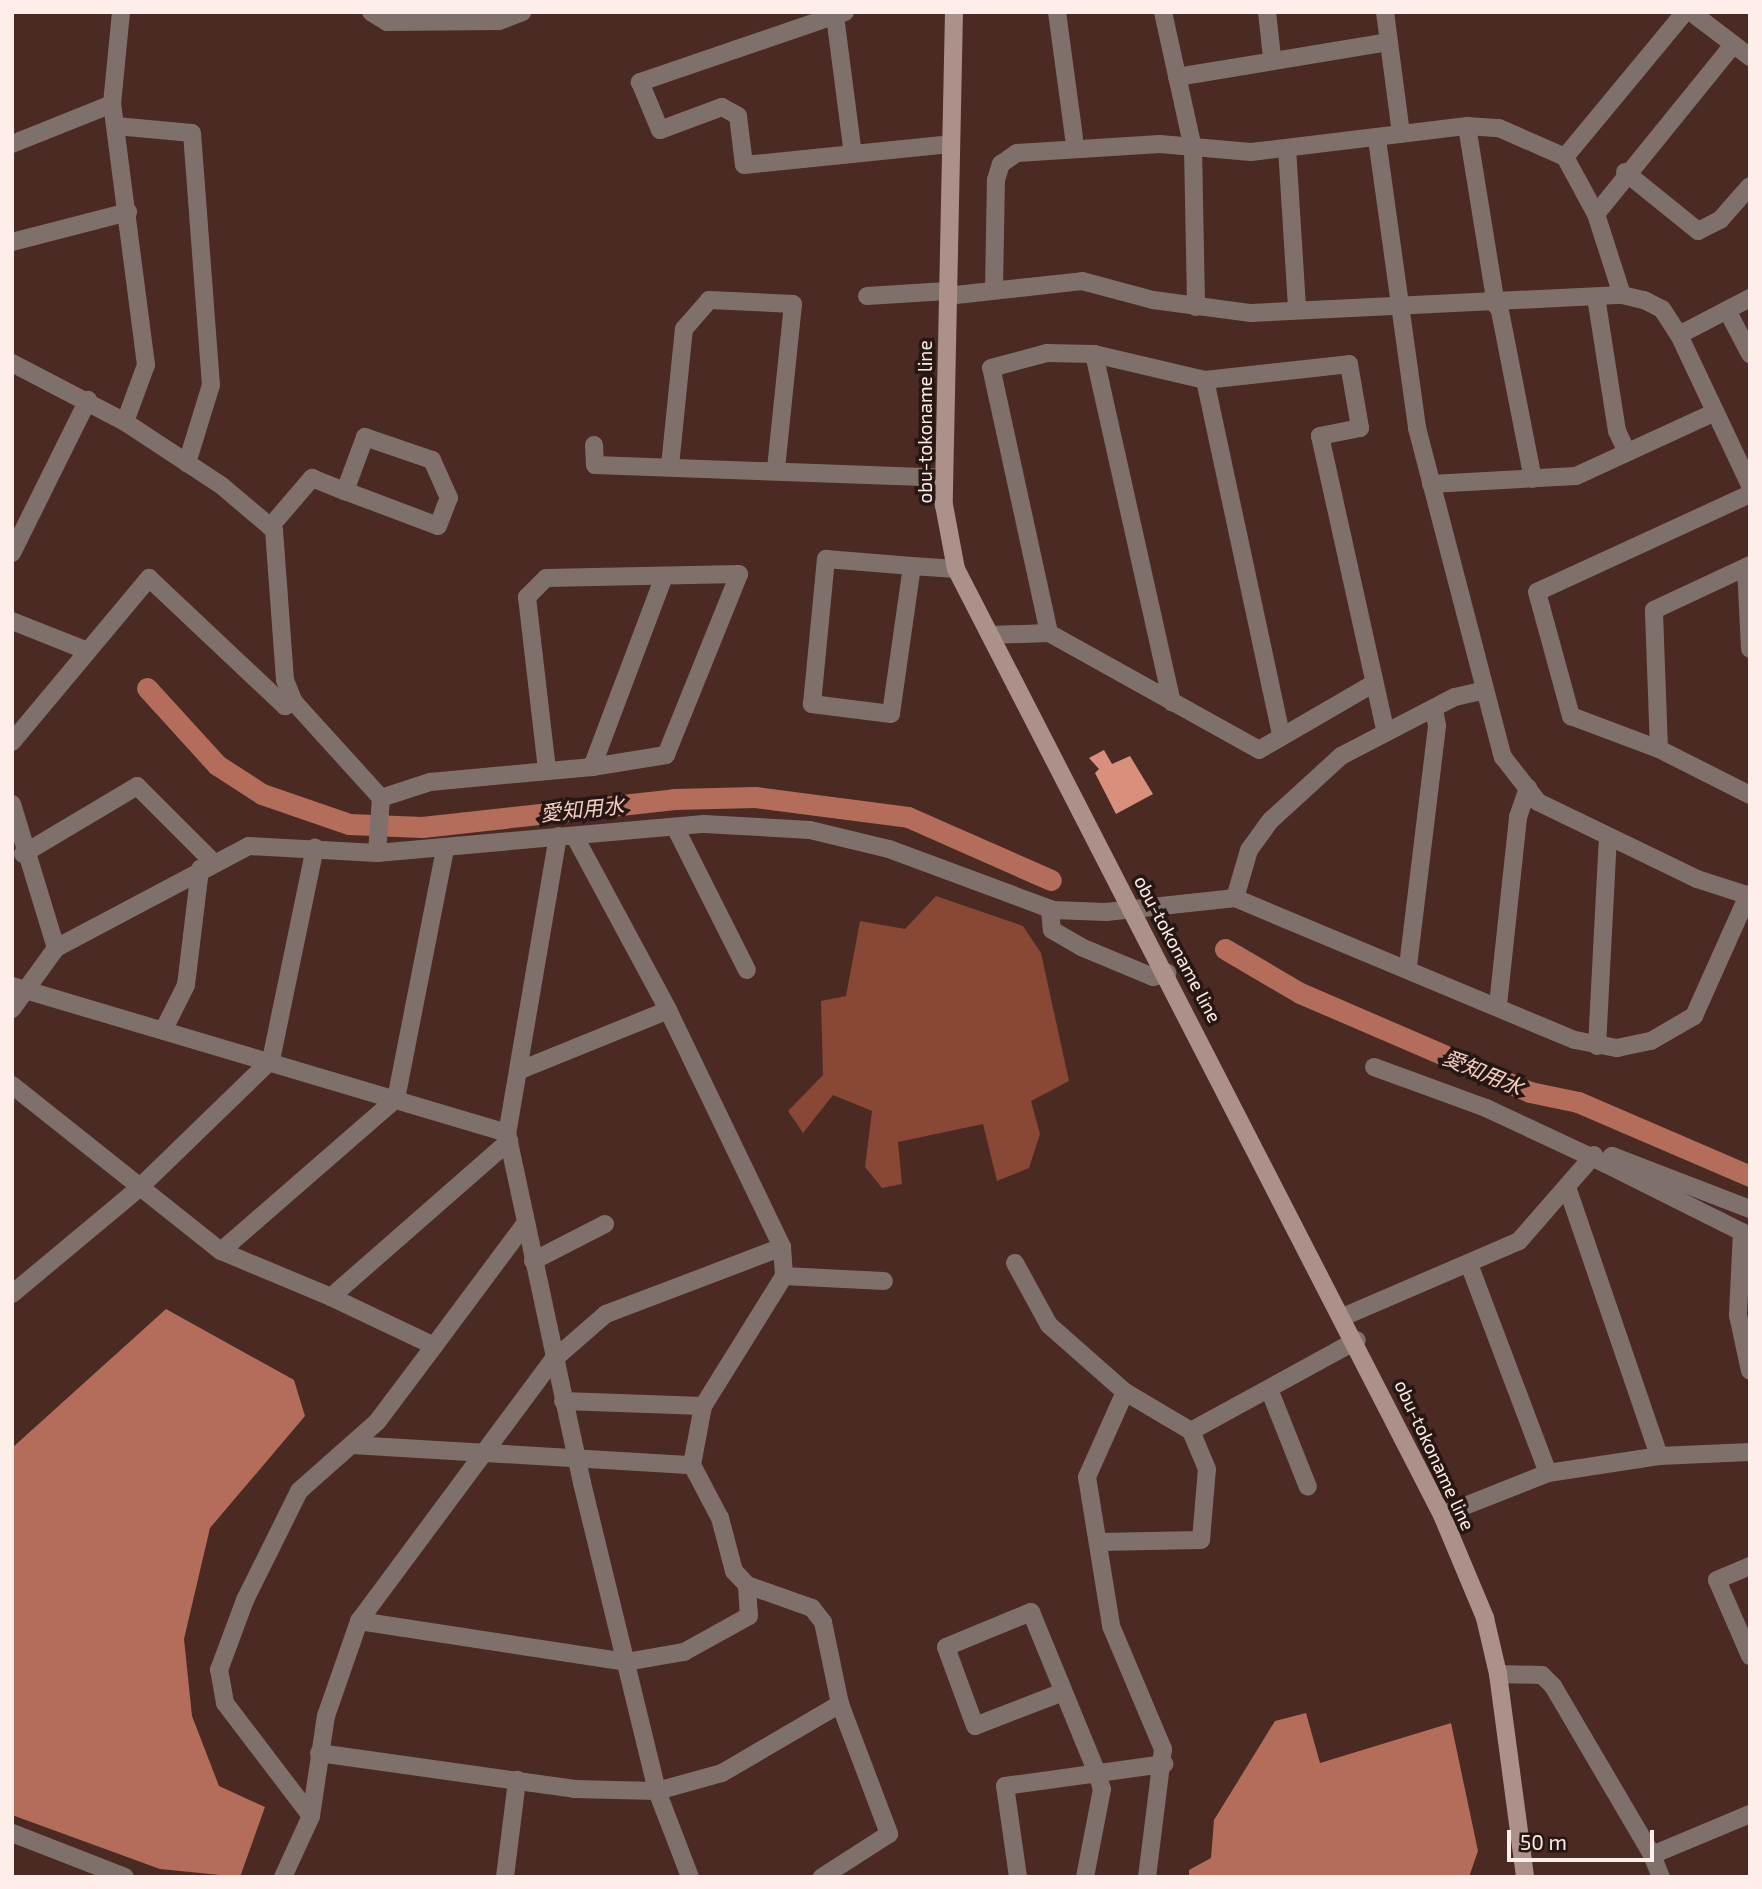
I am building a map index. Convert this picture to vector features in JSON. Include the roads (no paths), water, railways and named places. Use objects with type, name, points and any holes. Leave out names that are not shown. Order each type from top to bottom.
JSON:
[{"type":"main road","name":"obu-tokoname line","points":[[954,12],[944,478],[956,569],[1345,1316],[1442,1515],[1485,1618],[1498,1674],[1525,1877]]},
{"type":"street","points":[[121,12],[112,104],[146,365],[125,422]]},
{"type":"street","points":[[382,15],[499,21],[522,12]]},
{"type":"street","points":[[1057,12],[1074,138]]},
{"type":"street","points":[[1163,12],[1193,148],[1196,307]]},
{"type":"street","points":[[1267,12],[1272,57]]},
{"type":"street","points":[[1385,12],[1401,134]]},
{"type":"street","points":[[1565,157],[1685,12]]},
{"type":"street","points":[[1691,12],[1750,57]]},
{"type":"street","points":[[853,154],[840,14],[639,82],[660,130],[722,107],[738,116],[744,165],[853,154],[950,144]]},
{"type":"street","points":[[1177,77],[1272,57],[1389,42]]},
{"type":"street","points":[[1596,214],[1625,172],[1733,45]]},
{"type":"street","points":[[12,144],[112,104]]},
{"type":"street","points":[[1467,126],[1498,306],[1533,479]]},
{"type":"street","points":[[994,290],[996,180],[1007,156],[1148,144],[1193,148],[1287,148],[1467,126],[1499,128],[1565,157],[1596,214],[1622,295]]},
{"type":"street","points":[[116,127],[192,133],[211,385],[187,463]]},
{"type":"street","points":[[12,1009],[21,989],[56,948],[206,865],[249,846],[379,846],[445,850],[675,827],[765,825],[844,837],[1049,909],[1130,907],[1235,898],[1408,966],[1597,1046],[1651,1041],[1694,1016],[1749,896],[1697,879],[1538,802],[1503,757],[1482,691],[1431,484],[1397,308],[1377,139]]},
{"type":"street","points":[[1287,148],[1297,307]]},
{"type":"street","points":[[1625,172],[1698,231],[1720,220],[1750,186]]},
{"type":"street","points":[[12,243],[128,212]]},
{"type":"street","points":[[867,296],[947,294],[1082,281],[1196,307],[1251,313],[1297,307],[1498,306],[1622,295],[1662,309],[1679,335],[1750,485]]},
{"type":"street","points":[[1596,297],[1617,431],[1628,452]]},
{"type":"street","points":[[1679,335],[1750,298]]},
{"type":"street","points":[[670,466],[684,329],[709,300],[793,304],[776,468]]},
{"type":"street","points":[[1727,310],[1750,354]]},
{"type":"street","points":[[1049,633],[991,368],[1047,353],[1094,354],[1205,380],[1349,363],[1360,428],[1320,436],[1386,733]]},
{"type":"street","points":[[1094,354],[1172,702]]},
{"type":"street","points":[[12,363],[88,400],[125,422],[187,463],[270,527],[279,559],[285,680],[294,702],[381,804],[379,846]]},
{"type":"street","points":[[1205,380],[1281,736]]},
{"type":"street","points":[[12,553],[88,400]]},
{"type":"street","points":[[1431,484],[1576,476],[1715,412]]},
{"type":"street","points":[[270,527],[312,478],[345,491],[439,526],[449,498],[432,460],[365,438],[345,491]]},
{"type":"street","points":[[594,445],[595,465],[776,468],[944,478]]},
{"type":"street","points":[[1750,494],[1537,592],[1571,716],[1659,749],[1750,795]]},
{"type":"street","points":[[912,566],[891,714],[812,704],[826,559],[956,569]]},
{"type":"street","points":[[1659,749],[1654,610],[1748,566],[1750,649]]},
{"type":"street","points":[[381,804],[430,782],[592,767],[666,755],[739,575],[546,578],[527,597],[547,770]]},
{"type":"street","points":[[592,767],[664,576]]},
{"type":"street","points":[[12,742],[85,650],[149,578],[285,706],[294,702]]},
{"type":"street","points":[[12,621],[85,650]]},
{"type":"street","points":[[989,635],[1049,633],[1259,750],[1373,684]]},
{"type":"street","points":[[1235,898],[1249,850],[1271,820],[1341,756],[1434,709],[1482,691]]},
{"type":"street","points":[[1408,966],[1437,726],[1434,709]]},
{"type":"street","points":[[23,854],[137,786],[206,865]]},
{"type":"street","points":[[1498,1005],[1518,817],[1528,789]]},
{"type":"street","points":[[12,804],[23,854],[56,948]]},
{"type":"street","points":[[675,827],[747,970]]},
{"type":"street","points":[[1597,1046],[1608,836]]},
{"type":"street","points":[[359,1621],[626,1662],[684,1652],[748,1616],[747,1585],[726,1553],[720,1518],[692,1465],[704,1406],[784,1276],[782,1247],[668,1010],[566,837]]},
{"type":"street","points":[[566,837],[518,1071],[508,1137],[553,1360],[657,1791],[690,1877]]},
{"type":"street","points":[[12,1294],[139,1188],[271,1060],[315,848]]},
{"type":"street","points":[[221,1251],[396,1099],[445,850]]},
{"type":"street","points":[[164,1030],[186,985],[206,865]]},
{"type":"street","points":[[1049,909],[1052,930],[1081,947],[1153,977],[1167,973]]},
{"type":"street","points":[[21,989],[271,1060],[508,1137]]},
{"type":"street","points":[[518,1071],[668,1010]]},
{"type":"street","points":[[1374,1067],[1600,1160],[1742,1232],[1738,1315],[1750,1371]]},
{"type":"street","points":[[12,1085],[221,1251],[331,1297],[434,1346]]},
{"type":"street","points":[[331,1297],[508,1137]]},
{"type":"street","points":[[1345,1316],[1519,1241],[1567,1186],[1600,1160],[1612,1156],[1750,1209]]},
{"type":"street","points":[[1567,1186],[1659,1456]]},
{"type":"street","points":[[312,1816],[225,1703],[219,1670],[245,1600],[299,1492],[352,1445],[434,1346],[525,1224]]},
{"type":"street","points":[[533,1261],[605,1224]]},
{"type":"street","points":[[283,1877],[312,1816],[319,1753],[359,1621],[484,1449],[553,1360],[606,1314],[782,1247]]},
{"type":"street","points":[[1015,1264],[1049,1325],[1125,1392],[1191,1431],[1207,1469],[1201,1540],[1098,1542]]},
{"type":"street","points":[[1469,1264],[1548,1473]]},
{"type":"street","points":[[784,1276],[884,1281]]},
{"type":"street","points":[[1191,1431],[1357,1340]]},
{"type":"street","points":[[1269,1389],[1308,1487]]},
{"type":"street","points":[[1125,1392],[1087,1477],[1111,1626],[1164,1764],[1147,1877]]},
{"type":"street","points":[[563,1401],[704,1406]]},
{"type":"street","points":[[352,1445],[484,1449],[576,1459],[692,1465]]},
{"type":"street","points":[[1442,1515],[1548,1473],[1659,1456],[1750,1452]]},
{"type":"street","points":[[1750,1566],[1717,1580],[1750,1656]]},
{"type":"street","points":[[747,1585],[813,1608],[823,1622],[840,1704],[889,1834],[821,1877]]},
{"type":"street","points":[[1063,1692],[975,1726],[946,1647],[1031,1612],[1102,1789],[1085,1877]]},
{"type":"street","points":[[1498,1674],[1542,1675],[1553,1686],[1652,1855],[1661,1877]]},
{"type":"street","points":[[319,1753],[517,1780],[657,1791],[722,1773],[840,1704]]},
{"type":"street","points":[[1018,1877],[1005,1786],[1164,1764]]},
{"type":"street","points":[[505,1877],[517,1780]]},
{"type":"street","points":[[1652,1855],[1750,1814]]},
{"type":"street","points":[[12,1833],[125,1877]]},
{"type":"waterway","name":"愛知用水","points":[[147,688],[217,765],[262,794],[349,824],[422,827],[674,799],[755,797],[908,817],[1051,880]]},
{"type":"waterway","name":"愛知用水","points":[[1225,949],[1300,993],[1530,1092],[1578,1102],[1750,1176]]}]
